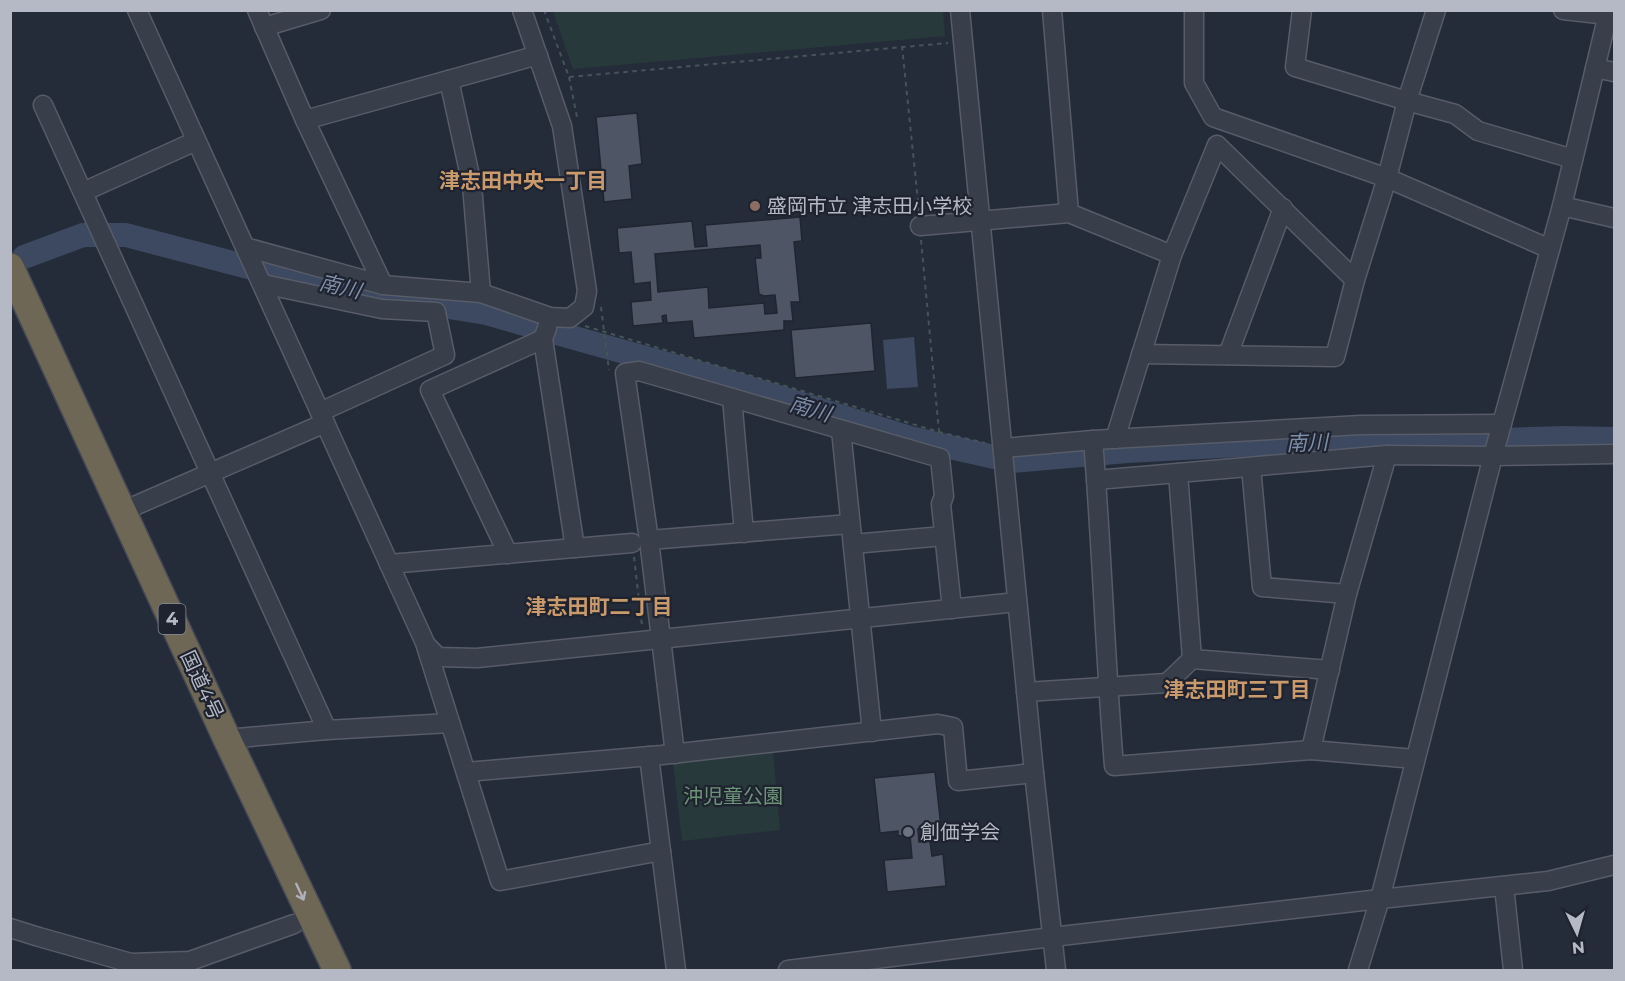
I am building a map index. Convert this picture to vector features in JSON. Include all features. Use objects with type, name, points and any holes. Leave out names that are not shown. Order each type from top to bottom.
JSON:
[{"type":"highway","name":"国道4号","points":[[10,267],[227,739],[337,970]]},
{"type":"highway","name":"国道4号","points":[[10,305],[317,970]]},
{"type":"street","points":[[137,10],[426,645],[500,881],[661,851]]},
{"type":"street","points":[[321,10],[260,19],[383,285]]},
{"type":"street","points":[[508,554],[430,390],[570,318],[584,307],[587,291],[562,126],[522,10]]},
{"type":"street","points":[[960,10],[1034,773],[1056,970]]},
{"type":"street","points":[[1052,10],[1069,213]]},
{"type":"street","points":[[1194,10],[1194,83],[1213,117],[1387,178],[1550,249]]},
{"type":"street","points":[[1302,10],[1295,67],[1455,114],[1478,131],[1573,159]]},
{"type":"street","points":[[1141,354],[1335,357],[1407,101],[1436,10]]},
{"type":"street","points":[[1358,970],[1380,899],[1493,456],[1562,206],[1609,13],[1563,10]]},
{"type":"street","points":[[305,120],[537,56]]},
{"type":"street","points":[[1595,68],[1614,72]]},
{"type":"street","points":[[449,80],[472,185],[480,293]]},
{"type":"street","points":[[44,105],[327,730]]},
{"type":"street","points":[[83,192],[196,141]]},
{"type":"street","points":[[1115,439],[1172,255],[1217,145],[1355,280]]},
{"type":"street","points":[[1562,206],[1614,218]]},
{"type":"street","points":[[1227,355],[1283,208]]},
{"type":"street","points":[[920,226],[1069,213],[1172,255]]},
{"type":"street","points":[[245,247],[383,285],[480,293],[547,328]]},
{"type":"street","points":[[263,284],[382,309],[436,312],[446,355],[448,381]]},
{"type":"street","points":[[547,328],[575,548]]},
{"type":"street","points":[[123,511],[211,473],[446,355]]},
{"type":"street","points":[[675,754],[660,638],[640,541],[625,374],[639,371],[940,458],[944,496],[941,504],[951,609]]},
{"type":"street","points":[[732,398],[744,533]]},
{"type":"street","points":[[1003,448],[1093,440],[1361,425],[1502,424]]},
{"type":"street","points":[[841,430],[872,732]]},
{"type":"street","points":[[1093,440],[1107,687],[1114,765],[1311,750],[1415,759]]},
{"type":"street","points":[[1096,480],[1387,455],[1614,454]]},
{"type":"street","points":[[1311,750],[1347,594],[1387,455]]},
{"type":"street","points":[[1251,467],[1262,587],[1347,594]]},
{"type":"street","points":[[1178,473],[1192,659]]},
{"type":"street","points":[[389,564],[850,524]]},
{"type":"street","points":[[853,544],[944,536]]},
{"type":"street","points":[[426,645],[438,657],[477,658],[1017,602]]},
{"type":"street","points":[[1026,692],[1167,683],[1192,659],[1330,670]]},
{"type":"street","points":[[227,739],[327,730],[450,723]]},
{"type":"street","points":[[466,772],[675,754],[938,724],[953,727],[958,781],[1034,773]]},
{"type":"street","points":[[649,756],[676,970]]},
{"type":"street","points":[[788,970],[1052,937],[1548,881],[1613,870]]},
{"type":"street","points":[[1504,886],[1513,970]]},
{"type":"street","points":[[10,928],[131,963],[190,961],[294,924]]},
{"type":"path","points":[[544,10],[569,77],[963,42]]},
{"type":"path","points":[[570,318],[574,322],[604,332],[939,432],[1003,448]]},
{"type":"path","points":[[604,332],[608,356]]},
{"type":"green space","points":[[553,11],[943,11],[945,36],[573,69]]},
{"type":"green space","name":"沖児童公園","points":[[773,752],[780,830],[682,841],[673,762]]},
{"type":"water","points":[[914,337],[918,387],[887,389],[883,340]]},
{"type":"building","points":[[637,113],[642,164],[629,166],[632,199],[604,202],[596,117]]},
{"type":"building","points":[[800,217],[802,241],[794,242],[800,302],[791,302],[793,321],[784,321],[784,330],[694,338],[692,321],[667,323],[666,315],[662,316],[663,323],[633,326],[631,302],[651,300],[650,282],[634,284],[631,252],[619,253],[617,228],[692,221],[695,247],[707,246],[705,225]],"holes":[[[760,245],[761,258],[755,258],[759,294],[775,295],[777,313],[765,314],[764,303],[709,308],[708,287],[658,292],[655,254]]]},
{"type":"building","points":[[871,323],[875,371],[795,378],[791,330]]},
{"type":"building","name":"創価学会","points":[[935,772],[941,827],[918,829],[919,842],[930,841],[932,856],[943,854],[946,886],[887,892],[884,860],[912,858],[910,835],[898,836],[898,831],[880,833],[874,778]]},
{"type":"waterway","name":"南川","points":[[24,257],[83,235],[126,235],[271,273],[363,293],[486,313],[724,380],[910,438],[1012,461],[1127,451],[1296,442],[1614,439]]},
{"type":"place","name":"盛岡市立 津志田小学校","points":[[755,206]]},
{"type":"place","name":"創価学会","points":[[908,832]]},
{"type":"district","name":"津志田中央一丁目","points":[[523,181]]},
{"type":"district","name":"津志田町二丁目","points":[[599,607]]},
{"type":"district","name":"津志田町三丁目","points":[[1237,690]]}]
